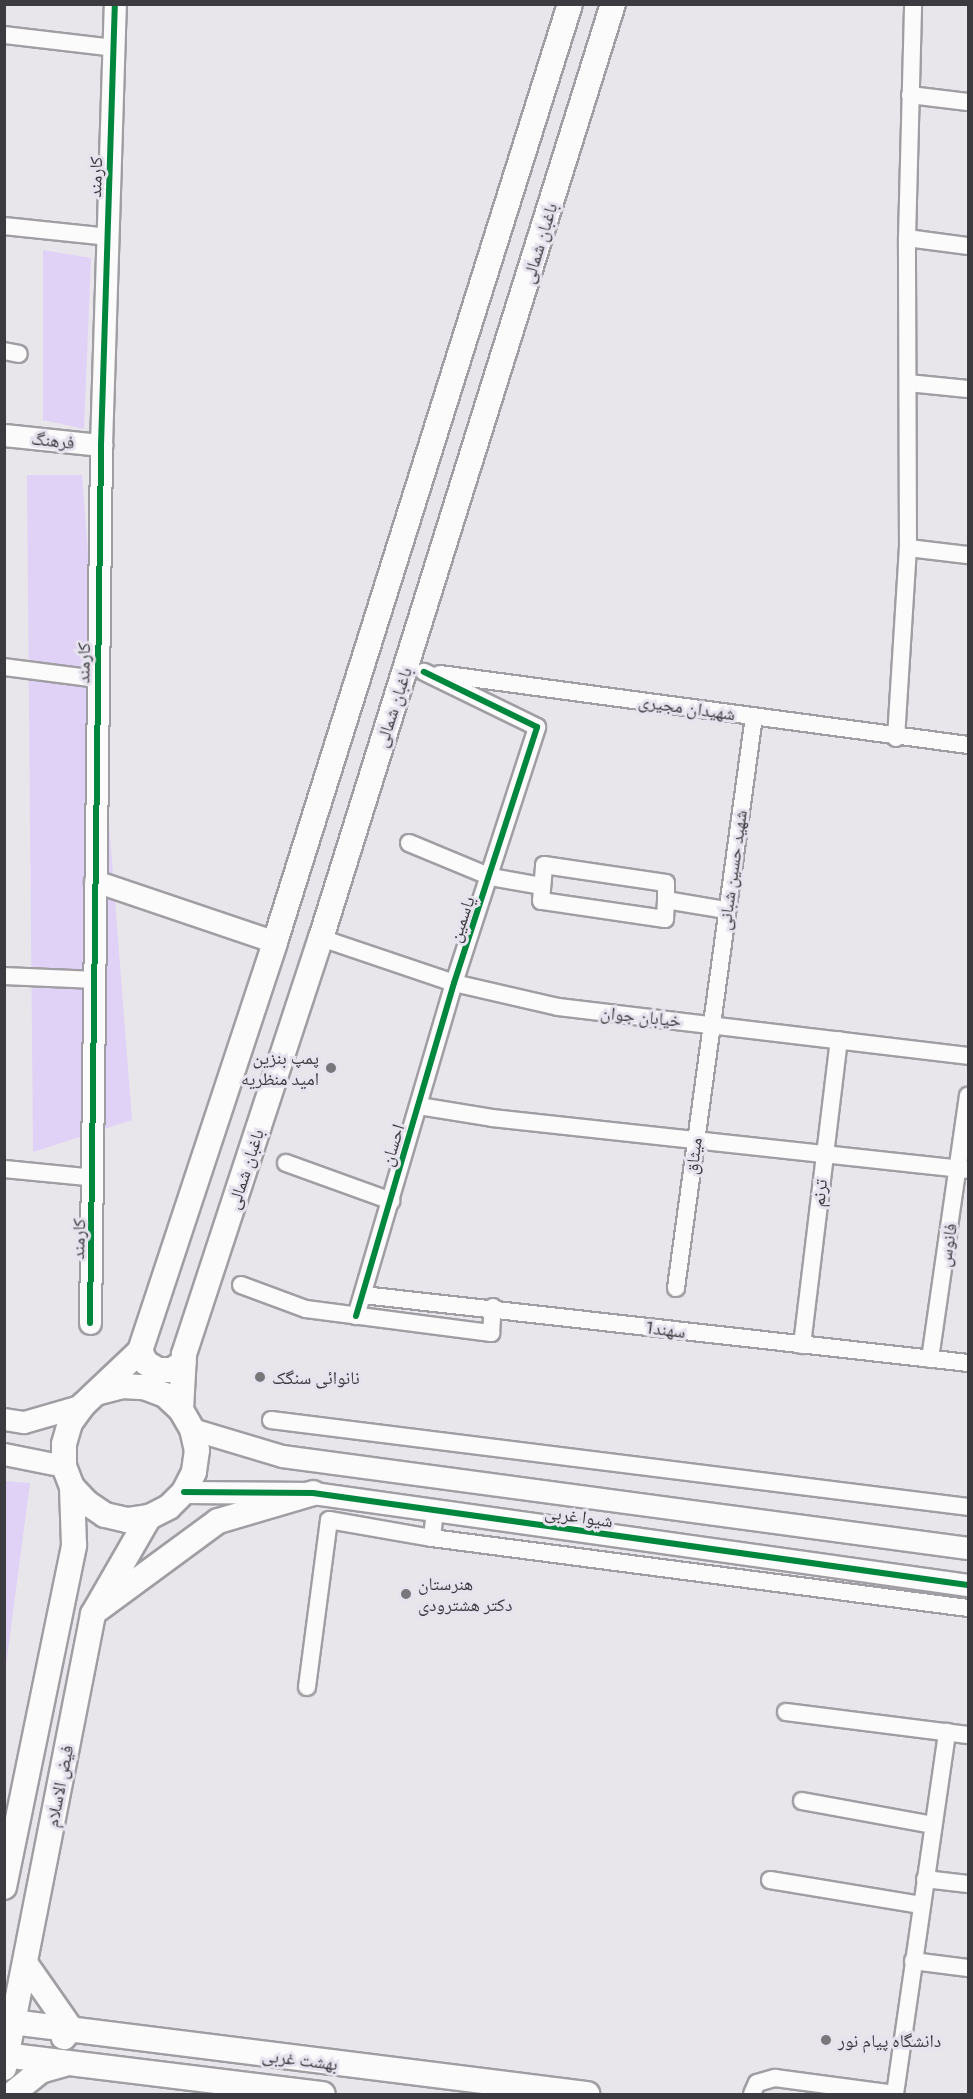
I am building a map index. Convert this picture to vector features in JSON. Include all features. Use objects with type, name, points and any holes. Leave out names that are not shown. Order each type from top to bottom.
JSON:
[{"type":"main road","points":[[92,1398],[122,1386],[144,1387],[165,1395],[187,1419],[196,1461],[184,1492],[169,1507],[149,1517],[127,1520],[105,1515],[87,1503],[68,1476],[64,1444],[70,1423],[92,1398],[140,1351],[274,942],[570,4]]},
{"type":"main road","name":"باغبان شمالی","points":[[187,1419],[184,1362],[321,938],[414,671],[613,4]]},
{"type":"main road","points":[[140,1351],[146,1363],[158,1370],[172,1370],[184,1362]]},
{"type":"main road","name":"فیض الاسلام","points":[[4,1887],[74,1545],[68,1476]]},
{"type":"main road","points":[[93,1614],[218,1521],[313,1493]]},
{"type":"main road","name":"فیض الاسلام","points":[[5,2059],[9,2021],[25,1963],[93,1614],[149,1517]]},
{"type":"main road","points":[[12,2094],[40,2071],[75,2061],[64,2050],[65,2035],[71,2029],[25,1963]]},
{"type":"main road","name":"بهشت غربی","points":[[9,2021],[587,2094]]},
{"type":"main road","name":"بهشت غربی","points":[[5,2059],[75,2061],[244,2090],[323,2094]]},
{"type":"street","name":"کارمند","points":[[90,1323],[95,1178],[94,980],[101,445],[115,4]]},
{"type":"street","points":[[896,736],[908,548],[907,238],[913,4]]},
{"type":"street","points":[[4,35],[114,48]]},
{"type":"street","points":[[910,95],[969,102]]},
{"type":"street","points":[[4,226],[108,237]]},
{"type":"street","points":[[907,238],[969,246]]},
{"type":"street","points":[[908,383],[969,389]]},
{"type":"street","name":"فرهنگ","points":[[4,435],[101,445]]},
{"type":"street","points":[[908,548],[969,555]]},
{"type":"street","points":[[4,667],[98,679]]},
{"type":"street","name":"شهیدان مجیری","points":[[414,671],[969,745]]},
{"type":"street","name":"یاسمین","points":[[414,671],[537,727],[491,877],[454,983]]},
{"type":"street","name":"شهید حسین شبانی","points":[[710,1024],[754,717]]},
{"type":"street","points":[[409,843],[491,877],[542,886]]},
{"type":"street","points":[[544,865],[666,883],[666,900],[665,919],[541,901],[544,865]]},
{"type":"street","points":[[95,881],[274,942]]},
{"type":"street","points":[[666,900],[726,910]]},
{"type":"street","name":"خیابان جوان","points":[[321,938],[454,983],[558,1006],[969,1056]]},
{"type":"street","points":[[4,976],[94,980]]},
{"type":"street","name":"احسان","points":[[356,1316],[454,983]]},
{"type":"street","name":"میثاق","points":[[676,1288],[710,1024]]},
{"type":"street","name":"ترنم","points":[[802,1346],[824,1152],[840,1040]]},
{"type":"street","name":"فانوس","points":[[930,1359],[964,1169],[969,1096]]},
{"type":"street","points":[[419,1106],[492,1118],[695,1138],[964,1169]]},
{"type":"street","points":[[286,1163],[391,1201]]},
{"type":"street","points":[[4,1169],[95,1178]]},
{"type":"street","points":[[241,1285],[306,1309],[491,1333],[493,1307]]},
{"type":"street","name":"1سهند","points":[[363,1295],[493,1307],[802,1346],[969,1363]]},
{"type":"street","points":[[4,1419],[24,1422],[92,1398]]},
{"type":"street","name":"شیوا غربی","points":[[187,1419],[282,1456],[969,1548]]},
{"type":"street","points":[[272,1420],[969,1508]]},
{"type":"street","points":[[4,1454],[68,1476]]},
{"type":"street","name":"شیوا غربی","points":[[184,1492],[313,1493],[969,1585]]},
{"type":"street","points":[[432,1538],[435,1511]]},
{"type":"street","points":[[307,1687],[329,1520],[432,1538],[969,1608]]},
{"type":"street","points":[[786,1712],[969,1735]]},
{"type":"street","points":[[895,2094],[947,1732]]},
{"type":"street","points":[[802,1801],[933,1825]]},
{"type":"street","points":[[925,1879],[969,1884]]},
{"type":"street","points":[[770,1880],[921,1905]]},
{"type":"street","points":[[913,1961],[969,1968]]},
{"type":"street","points":[[752,2094],[757,2083],[775,2078],[900,2094]]},
{"type":"shaded area","points":[[43,250],[91,258],[84,429],[43,420]]},
{"type":"shaded area","points":[[27,475],[82,475],[132,1120],[33,1152]]},
{"type":"shaded area","points":[[4,1481],[30,1483],[5,1673]]},
{"type":"cycle path","points":[[90,1323],[101,445],[115,4]]},
{"type":"cycle path","points":[[356,1316],[454,983],[537,727],[424,672]]},
{"type":"cycle path","points":[[184,1492],[313,1493],[968,1585]]},
{"type":"place","name":"پمپ بنزین امید منظریه","points":[[331,1068]]},
{"type":"place","name":"نانوائی سنگک","points":[[260,1377]]},
{"type":"place","name":"هنرستان دکتر هشترودی","points":[[406,1594]]},
{"type":"place","name":"دانشگاه پیام نور","points":[[826,2040]]}]
